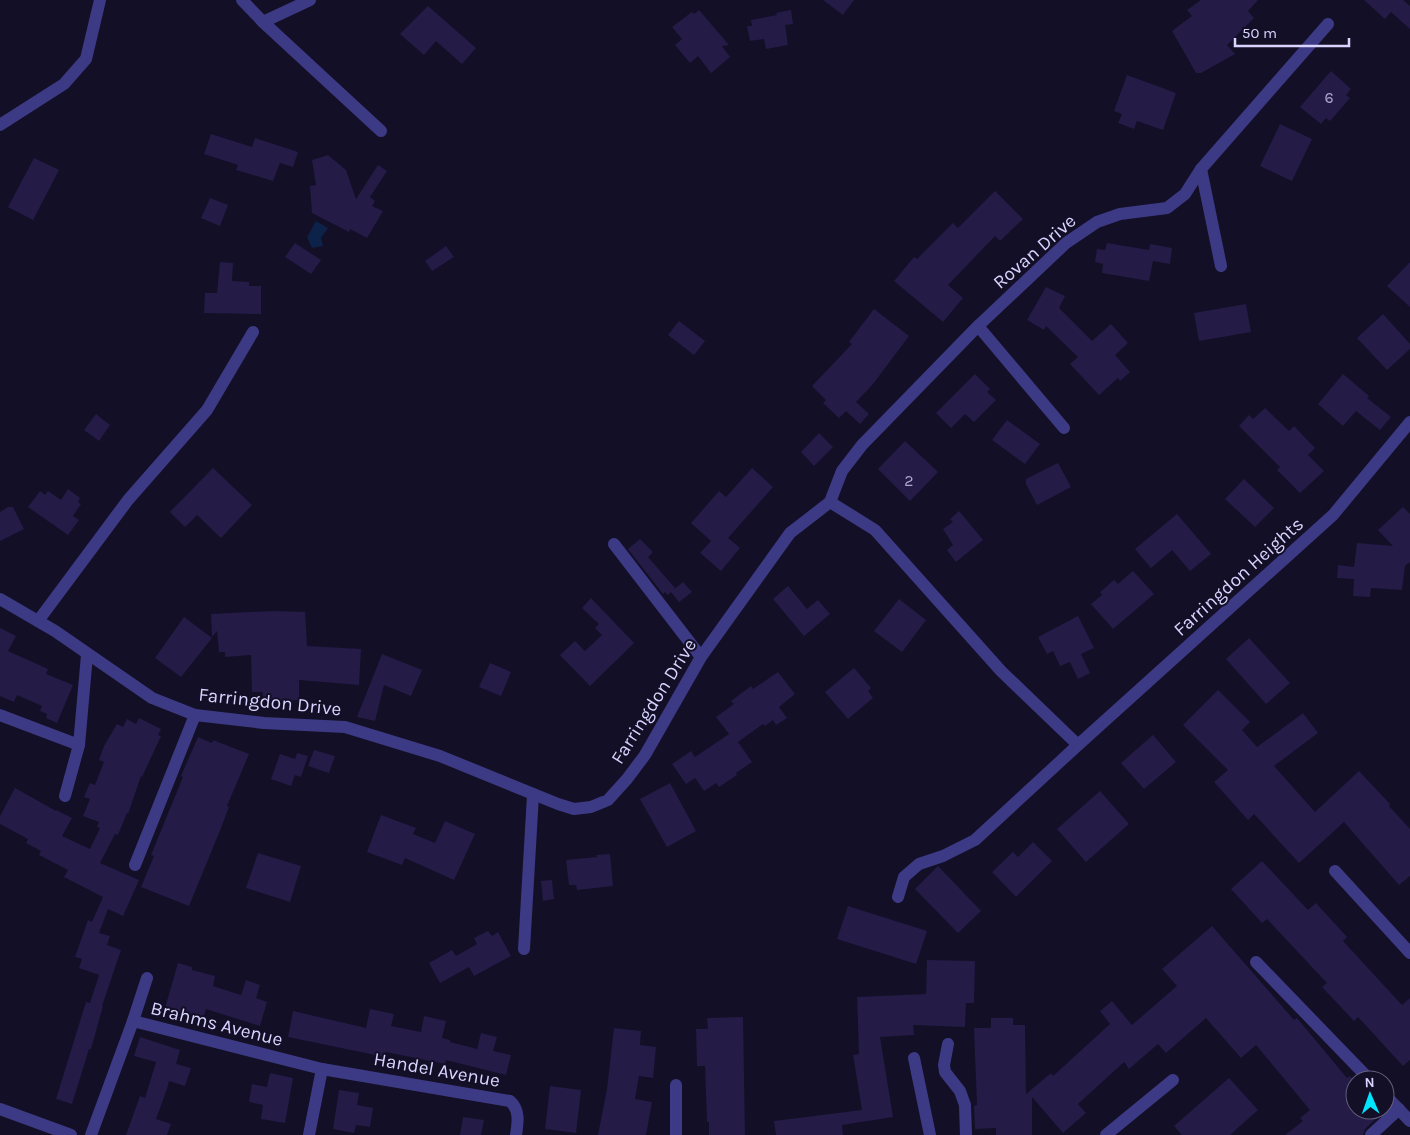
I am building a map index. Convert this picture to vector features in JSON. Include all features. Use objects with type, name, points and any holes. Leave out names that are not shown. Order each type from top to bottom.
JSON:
[{"type":"street","points":[[0,125],[64,84],[86,59],[100,0]]},
{"type":"street","points":[[242,0],[263,22],[381,131]]},
{"type":"street","points":[[263,22],[310,0]]},
{"type":"street","name":"Rovan Drive","points":[[830,502],[842,471],[862,445],[978,326],[1066,243],[1097,222],[1120,214],[1167,208],[1185,194],[1202,170],[1328,24]]},
{"type":"street","points":[[1202,170],[1221,266]]},
{"type":"street","points":[[978,326],[1064,428]]},
{"type":"street","points":[[38,621],[128,500],[207,410],[253,332]]},
{"type":"street","name":"Farringdon Heights","points":[[898,897],[904,877],[919,864],[943,856],[975,840],[1333,515],[1410,422]]},
{"type":"street","points":[[830,502],[875,530],[1001,670],[1078,745]]},
{"type":"street","name":"Farringdon Drive","points":[[0,599],[55,631],[87,655],[152,698],[195,715],[264,723],[345,727],[440,756],[533,795],[574,809],[591,807],[608,800],[627,779],[645,755],[700,657],[790,533],[830,502]]},
{"type":"street","points":[[614,544],[700,657]]},
{"type":"street","points":[[65,796],[79,745],[87,655]]},
{"type":"street","points":[[135,865],[195,715]]},
{"type":"street","points":[[0,716],[79,745]]},
{"type":"street","points":[[524,949],[533,795]]},
{"type":"street","points":[[1335,871],[1410,953]]},
{"type":"street","points":[[1256,962],[1360,1070]]},
{"type":"street","points":[[133,1022],[147,978]]},
{"type":"street","name":"Brahms Avenue","points":[[91,1135],[133,1022],[322,1069]]},
{"type":"street","points":[[948,1044],[944,1065],[945,1072],[960,1091],[965,1105],[966,1135]]},
{"type":"street","points":[[914,1058],[930,1135]]},
{"type":"street","points":[[309,1135],[322,1069]]},
{"type":"street","name":"Handel Avenue","points":[[322,1069],[510,1101],[515,1106],[517,1114],[516,1135]]},
{"type":"street","points":[[1106,1135],[1173,1080]]},
{"type":"street","points":[[676,1085],[676,1135]]},
{"type":"street","points":[[1395,1105],[1410,1121]]},
{"type":"street","points":[[0,1108],[71,1135]]},
{"type":"street","points":[[1371,1135],[1399,1109]]},
{"type":"water","points":[[316,221],[328,228],[321,238],[323,246],[312,248],[307,237]]},
{"type":"building","points":[[823,0],[854,0],[843,15]]},
{"type":"building","points":[[1201,0],[1258,0],[1248,11],[1254,18],[1227,45],[1235,54],[1201,73],[1196,73],[1172,31],[1192,16],[1187,10]]},
{"type":"building","points":[[1364,0],[1403,0],[1410,6],[1410,29],[1391,12],[1385,19]]},
{"type":"building","points":[[428,6],[476,48],[462,64],[436,41],[424,55],[400,34]]},
{"type":"building","points":[[699,10],[729,45],[722,46],[730,57],[711,73],[698,56],[690,63],[675,45],[682,39],[672,27],[692,12],[694,14]]},
{"type":"building","points":[[791,10],[793,24],[785,25],[788,45],[766,49],[764,39],[750,41],[747,26],[752,26],[751,20]]},
{"type":"building","points":[[1331,71],[1351,89],[1346,95],[1350,98],[1330,121],[1326,118],[1321,124],[1300,107]]},
{"type":"building","points":[[1127,75],[1176,93],[1163,130],[1137,121],[1134,129],[1118,123],[1122,114],[1114,111]]},
{"type":"building","points":[[1280,124],[1312,139],[1292,181],[1260,166]]},
{"type":"building","points":[[211,134],[252,147],[255,138],[298,152],[293,167],[280,163],[273,181],[236,170],[238,165],[204,154]]},
{"type":"building","points":[[328,155],[346,170],[356,199],[378,165],[387,171],[370,197],[375,201],[372,206],[383,211],[367,238],[350,229],[349,232],[312,213],[310,186],[316,185],[312,160]]},
{"type":"building","points":[[34,158],[59,170],[33,220],[8,207]]},
{"type":"building","points":[[995,191],[1023,219],[1000,241],[995,236],[948,285],[963,298],[943,322],[894,281],[914,257],[917,259],[953,223],[958,228]]},
{"type":"building","points":[[210,198],[228,205],[220,226],[201,218]]},
{"type":"building","points":[[295,243],[321,260],[311,274],[285,257]]},
{"type":"building","points":[[1107,243],[1149,250],[1150,244],[1172,248],[1170,264],[1153,261],[1149,281],[1102,273],[1103,264],[1095,262],[1097,249],[1105,250]]},
{"type":"building","points":[[446,246],[454,257],[432,271],[425,261]]},
{"type":"building","points":[[220,262],[233,263],[232,281],[249,282],[249,286],[261,286],[261,314],[204,313],[205,293],[217,293]]},
{"type":"building","points":[[1410,262],[1410,307],[1387,286]]},
{"type":"building","points":[[1046,287],[1065,296],[1059,308],[1092,341],[1111,324],[1128,343],[1115,355],[1130,372],[1120,381],[1118,378],[1099,395],[1070,364],[1078,357],[1046,326],[1044,330],[1027,320]]},
{"type":"building","points":[[1246,304],[1251,332],[1199,341],[1194,313]]},
{"type":"building","points":[[874,309],[909,336],[873,384],[856,402],[869,414],[860,424],[846,411],[839,418],[823,403],[826,400],[812,386],[852,344],[849,342]]},
{"type":"building","points":[[1383,314],[1410,344],[1410,349],[1387,370],[1357,338]]},
{"type":"building","points":[[679,321],[705,341],[694,355],[668,335]]},
{"type":"building","points":[[975,374],[990,389],[987,392],[996,400],[974,422],[965,414],[951,428],[936,413]]},
{"type":"building","points":[[1343,374],[1369,396],[1367,398],[1391,417],[1380,430],[1356,411],[1343,426],[1318,404]]},
{"type":"building","points":[[1265,408],[1289,431],[1294,426],[1315,448],[1308,455],[1324,471],[1300,493],[1277,470],[1280,467],[1239,426],[1249,415],[1253,419]]},
{"type":"building","points":[[96,414],[110,425],[99,441],[84,430]]},
{"type":"building","points":[[1007,420],[1040,444],[1025,464],[992,440]]},
{"type":"building","points":[[819,433],[833,447],[814,466],[801,452]]},
{"type":"building","points":[[905,441],[938,472],[910,501],[878,469]]},
{"type":"building","points":[[1058,463],[1071,487],[1037,505],[1026,484],[1026,479]]},
{"type":"building","points":[[213,468],[252,505],[221,538],[197,515],[185,527],[170,512]]},
{"type":"building","points":[[752,468],[773,487],[728,538],[740,548],[721,571],[700,553],[711,541],[691,523],[719,491],[726,497]]},
{"type":"building","points":[[1244,479],[1274,508],[1255,527],[1225,499]]},
{"type":"building","points":[[68,489],[80,498],[78,502],[81,504],[73,516],[79,520],[68,535],[28,507],[40,491],[45,495],[48,491],[61,500]]},
{"type":"building","points":[[8,507],[13,507],[24,529],[0,541],[0,512]]},
{"type":"building","points":[[1403,507],[1410,514],[1410,564],[1409,562],[1405,566],[1402,590],[1371,588],[1370,597],[1353,596],[1354,579],[1337,578],[1338,565],[1354,567],[1357,543],[1393,546],[1378,530]]},
{"type":"building","points":[[959,511],[983,540],[956,562],[947,550],[953,545],[943,529],[953,522],[950,519]]},
{"type":"building","points":[[1177,514],[1211,554],[1190,571],[1172,550],[1151,568],[1135,549]]},
{"type":"building","points":[[640,539],[653,552],[648,557],[675,588],[673,590],[683,582],[692,592],[679,602],[671,592],[668,595],[665,592],[663,594],[628,549]]},
{"type":"building","points":[[1133,571],[1154,594],[1113,629],[1091,604],[1102,595],[1100,592],[1114,580],[1118,584]]},
{"type":"building","points":[[788,586],[807,609],[818,600],[830,614],[804,636],[773,599]]},
{"type":"building","points":[[591,598],[634,643],[590,686],[560,655],[575,641],[585,651],[602,635],[595,628],[599,624],[582,608]]},
{"type":"building","points":[[899,599],[926,620],[902,652],[874,631]]},
{"type":"building","points":[[274,611],[305,612],[307,646],[361,649],[359,685],[299,680],[299,700],[263,701],[263,692],[252,692],[251,655],[225,657],[225,652],[219,652],[217,631],[212,637],[211,614]]},
{"type":"building","points":[[1078,616],[1094,648],[1081,654],[1090,673],[1078,679],[1070,662],[1060,666],[1053,651],[1047,654],[1038,637]]},
{"type":"building","points":[[184,617],[212,638],[181,677],[155,658]]},
{"type":"building","points":[[0,628],[16,636],[8,651],[48,669],[46,674],[73,685],[57,723],[46,718],[47,714],[40,711],[42,706],[17,695],[14,702],[0,696]]},
{"type":"building","points":[[1249,638],[1290,683],[1266,704],[1226,659]]},
{"type":"building","points":[[382,654],[422,670],[411,696],[384,685],[375,721],[357,717]]},
{"type":"building","points":[[490,663],[511,672],[501,696],[479,687]]},
{"type":"building","points":[[854,668],[871,688],[868,691],[873,698],[848,719],[825,692]]},
{"type":"building","points":[[778,672],[795,694],[779,707],[787,718],[776,725],[773,720],[765,726],[763,724],[738,742],[752,762],[719,787],[716,783],[704,791],[695,778],[686,784],[672,764],[691,751],[695,757],[729,734],[716,717],[734,704],[731,701],[751,686],[753,689]]},
{"type":"building","points":[[1218,690],[1250,722],[1242,730],[1257,747],[1303,713],[1318,733],[1274,766],[1315,812],[1359,771],[1410,829],[1410,876],[1399,885],[1344,822],[1299,863],[1254,814],[1248,820],[1214,782],[1228,770],[1183,725]]},
{"type":"building","points":[[139,718],[161,729],[158,735],[161,736],[141,776],[128,814],[118,835],[115,834],[100,863],[139,880],[123,916],[108,909],[99,933],[110,936],[107,945],[121,950],[72,1104],[56,1099],[86,1002],[90,1003],[99,975],[79,968],[82,959],[75,957],[88,920],[92,922],[103,897],[64,877],[68,870],[39,855],[41,851],[26,843],[28,839],[0,824],[0,816],[15,788],[72,818],[62,836],[90,849],[100,828],[97,827],[99,822],[83,816],[90,799],[84,797],[90,783],[95,785],[104,762],[99,760],[104,746],[117,724],[123,727],[127,719],[136,724]]},
{"type":"building","points":[[1153,735],[1176,762],[1144,789],[1121,763]]},
{"type":"building","points":[[198,737],[212,743],[213,740],[249,754],[189,906],[141,887],[154,856],[151,855],[183,777],[181,776]]},
{"type":"building","points":[[314,750],[335,756],[329,773],[308,766]]},
{"type":"building","points":[[297,753],[308,756],[301,777],[295,775],[291,786],[271,779],[280,754],[295,759]]},
{"type":"building","points":[[670,783],[696,831],[667,847],[640,799]]},
{"type":"building","points":[[1100,791],[1129,824],[1086,862],[1057,829]]},
{"type":"building","points":[[381,815],[416,828],[413,834],[435,843],[445,821],[475,834],[454,880],[405,858],[402,865],[367,852]]},
{"type":"building","points":[[1033,842],[1052,861],[1016,897],[992,872],[1013,852],[1018,857]]},
{"type":"building","points":[[258,853],[301,866],[290,902],[246,888]]},
{"type":"building","points":[[610,854],[613,886],[577,890],[576,885],[569,885],[566,860]]},
{"type":"building","points":[[1262,861],[1308,910],[1316,903],[1347,937],[1343,941],[1402,1005],[1410,998],[1410,1060],[1403,1066],[1358,1017],[1354,1021],[1322,987],[1327,983],[1267,919],[1262,923],[1231,889]]},
{"type":"building","points":[[938,866],[981,911],[958,933],[915,889]]},
{"type":"building","points":[[552,880],[554,899],[543,901],[541,881]]},
{"type":"building","points":[[848,906],[927,931],[916,964],[837,939]]},
{"type":"building","points":[[1212,926],[1294,1020],[1297,1018],[1345,1076],[1345,1120],[1375,1120],[1365,1129],[1363,1135],[1285,1135],[1303,1121],[1300,1118],[1310,1110],[1256,1045],[1241,1058],[1206,1018],[1166,1053],[1158,1044],[1129,1069],[1124,1062],[1078,1104],[1086,1113],[1063,1133],[1032,1097],[1032,1135],[996,1135],[996,1128],[975,1129],[974,1106],[977,1105],[974,1028],[991,1028],[991,1018],[1013,1018],[1013,1025],[1025,1025],[1026,1094],[1051,1073],[1053,1076],[1110,1024],[1100,1011],[1112,1001],[1132,1025],[1177,986],[1162,969]]},
{"type":"building","points":[[488,931],[492,936],[498,932],[511,956],[474,976],[469,967],[440,983],[429,963],[452,950],[456,956],[477,944],[474,938]]},
{"type":"building","points":[[927,960],[975,961],[974,1003],[966,1003],[965,1027],[913,1025],[914,1035],[880,1037],[893,1117],[842,1125],[843,1135],[776,1135],[774,1121],[862,1110],[853,1055],[859,1054],[857,997],[926,994]]},
{"type":"building","points":[[178,963],[192,967],[192,970],[215,976],[213,986],[241,995],[246,980],[260,985],[256,998],[267,1002],[260,1026],[206,1009],[203,1019],[165,1008]]},
{"type":"building","points":[[370,1009],[394,1014],[391,1026],[421,1032],[424,1016],[446,1021],[442,1038],[477,1049],[481,1033],[497,1037],[493,1051],[511,1055],[506,1075],[446,1060],[445,1064],[386,1052],[385,1057],[288,1037],[293,1011],[366,1028]]},
{"type":"building","points":[[743,1017],[745,1135],[709,1135],[705,1066],[697,1066],[696,1029],[708,1029],[707,1018]]},
{"type":"building","points":[[614,1028],[641,1031],[640,1045],[656,1047],[653,1078],[639,1076],[635,1099],[652,1102],[646,1135],[598,1135],[607,1089]]},
{"type":"building","points":[[140,1037],[180,1050],[176,1064],[191,1068],[185,1086],[169,1081],[156,1119],[171,1124],[167,1135],[126,1135],[140,1096],[145,1098],[156,1062],[134,1056]]},
{"type":"building","points":[[270,1073],[293,1078],[285,1123],[261,1119],[263,1105],[249,1102],[252,1084],[267,1087]]},
{"type":"building","points":[[1229,1078],[1258,1110],[1230,1135],[1182,1135],[1174,1126]]},
{"type":"building","points":[[550,1086],[581,1090],[576,1133],[545,1129]]},
{"type":"building","points":[[339,1090],[359,1093],[357,1105],[373,1108],[370,1127],[356,1125],[354,1133],[333,1129]]},
{"type":"building","points":[[463,1117],[484,1120],[481,1135],[460,1135]]}]
